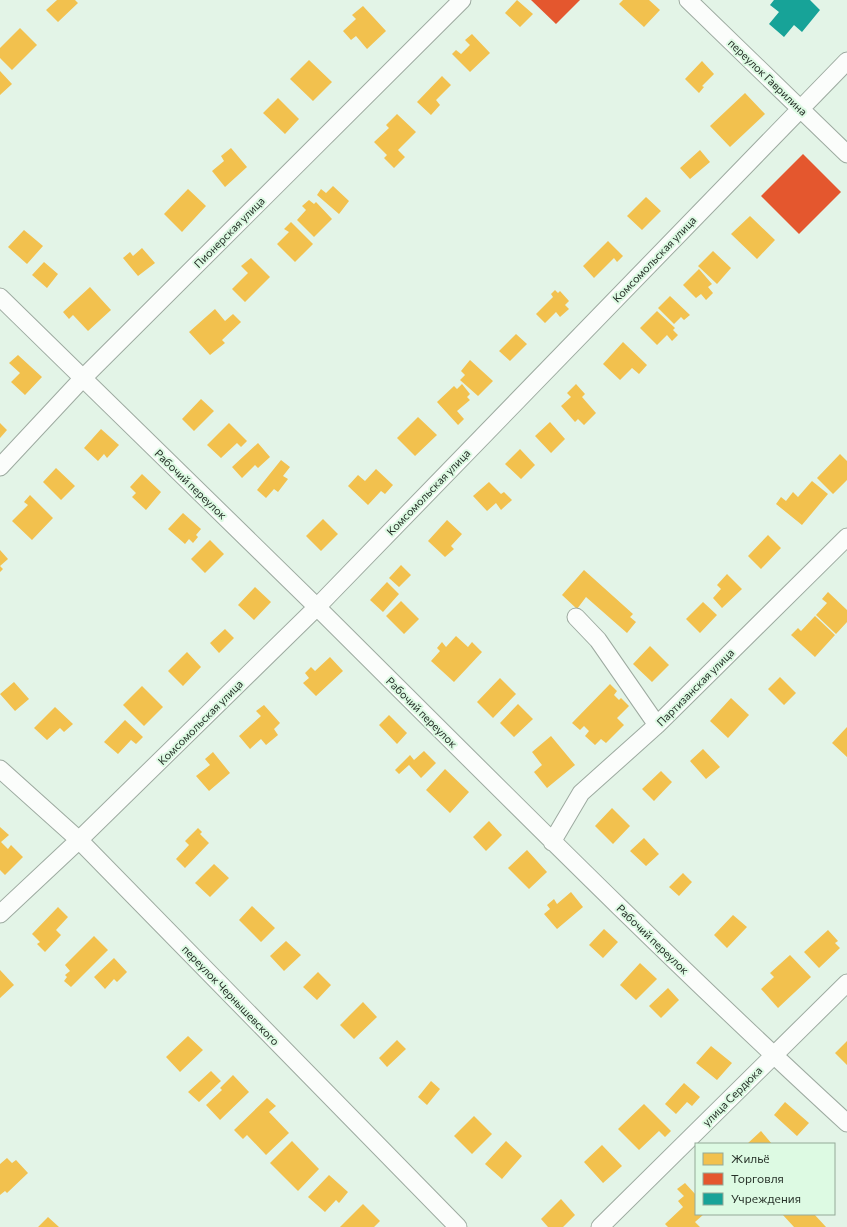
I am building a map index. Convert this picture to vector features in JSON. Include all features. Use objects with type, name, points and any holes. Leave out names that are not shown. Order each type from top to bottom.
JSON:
[{"type":"street","name":"Пионерская улица","points":[[0,467],[83,378],[462,0]]},
{"type":"street","name":"переулок Гаврилина","points":[[688,0],[847,154]]},
{"type":"street","name":"Комсомольская улица","points":[[0,914],[79,840],[317,607],[847,61]]},
{"type":"street","name":"Рабочий переулок","points":[[0,297],[317,607],[552,842],[773,1056],[847,1123]]},
{"type":"street","name":"Партизанская улица","points":[[552,842],[581,793],[657,725],[847,537]]},
{"type":"street","points":[[576,617],[598,640],[657,725]]},
{"type":"street","name":"переулок Чернышевского","points":[[0,769],[79,840],[458,1227]]},
{"type":"street","name":"улица Сердюка","points":[[600,1227],[847,983]]},
{"type":"building: Жильё","points":[[57,0],[75,0],[78,3],[58,22],[46,10]]},
{"type":"building: Жильё","points":[[517,0],[533,14],[520,27],[505,13]]},
{"type":"building: Жильё","points":[[623,0],[649,0],[660,10],[644,27],[619,4]]},
{"type":"building: Жильё","points":[[363,6],[386,31],[367,49],[356,36],[351,40],[343,31],[356,19],[352,15]]},
{"type":"building: Жильё","points":[[20,28],[37,45],[12,70],[0,58],[0,48]]},
{"type":"building: Жильё","points":[[472,34],[490,53],[470,72],[452,54],[456,50],[461,54],[470,45],[465,40]]},
{"type":"building: Жильё","points":[[309,60],[332,82],[313,101],[290,79]]},
{"type":"building: Жильё","points":[[702,61],[714,74],[702,86],[704,87],[699,93],[685,79]]},
{"type":"building: Жильё","points":[[0,71],[12,84],[0,95]]},
{"type":"building: Жильё","points":[[442,76],[451,85],[436,100],[440,105],[431,115],[417,102]]},
{"type":"building: Жильё","points":[[745,93],[765,114],[730,147],[710,126]]},
{"type":"building: Жильё","points":[[278,98],[299,119],[285,134],[263,113]]},
{"type":"building: Жильё","points":[[397,114],[416,132],[398,150],[405,157],[394,168],[384,158],[387,155],[374,142],[389,128],[386,125]]},
{"type":"building: Жильё","points":[[231,148],[247,167],[225,187],[212,171],[224,161],[221,156]]},
{"type":"building: Жильё","points":[[700,150],[710,162],[690,179],[680,168]]},
{"type":"building: Жильё","points":[[333,186],[349,201],[339,214],[317,195],[321,189],[326,193]]},
{"type":"building: Жильё","points":[[188,189],[206,206],[182,232],[164,214]]},
{"type":"building: Жильё","points":[[646,197],[661,211],[642,230],[627,216]]},
{"type":"building: Жильё","points":[[309,200],[314,204],[316,202],[332,219],[314,237],[297,220],[306,210],[302,206]]},
{"type":"building: Жильё","points":[[750,216],[775,240],[757,259],[731,234]]},
{"type":"building: Жильё","points":[[291,222],[313,244],[295,262],[277,244],[289,232],[284,229]]},
{"type":"building: Жильё","points":[[24,230],[43,246],[27,264],[8,247]]},
{"type":"building: Жильё","points":[[608,241],[623,256],[617,262],[614,258],[594,278],[583,266]]},
{"type":"building: Жильё","points":[[142,248],[155,263],[138,276],[123,258],[130,252],[133,256]]},
{"type":"building: Жильё","points":[[713,251],[731,268],[717,284],[698,266]]},
{"type":"building: Жильё","points":[[251,258],[270,277],[245,302],[232,289],[248,273],[241,266]]},
{"type":"building: Жильё","points":[[44,262],[58,274],[47,288],[32,275]]},
{"type":"building: Жильё","points":[[699,269],[712,284],[708,287],[713,293],[706,300],[701,294],[696,298],[683,285]]},
{"type":"building: Жильё","points":[[90,287],[111,310],[88,331],[73,315],[69,319],[63,312]]},
{"type":"building: Жильё","points":[[555,290],[558,293],[560,291],[569,301],[565,305],[569,309],[560,317],[556,312],[545,323],[536,314],[553,297],[551,294]]},
{"type":"building: Жильё","points":[[670,296],[690,315],[684,320],[681,317],[674,324],[658,308]]},
{"type":"building: Жильё","points":[[215,309],[225,321],[233,314],[241,322],[222,340],[225,343],[210,355],[189,332]]},
{"type":"building: Жильё","points":[[657,311],[675,328],[673,330],[678,335],[672,341],[667,335],[657,345],[640,328]]},
{"type":"building: Жильё","points":[[516,334],[527,344],[510,361],[499,351]]},
{"type":"building: Жильё","points":[[623,342],[647,365],[639,374],[632,368],[620,380],[603,364]]},
{"type":"building: Жильё","points":[[18,355],[42,377],[25,395],[11,382],[20,373],[9,363]]},
{"type":"building: Жильё","points":[[470,360],[493,381],[478,396],[460,380],[465,375],[461,371]]},
{"type":"building: Жильё","points":[[462,384],[470,394],[467,397],[470,400],[457,411],[464,419],[458,425],[437,402],[454,386],[457,389]]},
{"type":"building: Жильё","points":[[576,384],[585,394],[582,397],[596,413],[584,425],[578,419],[575,422],[561,406],[571,397],[567,393]]},
{"type":"building: Жильё","points":[[201,399],[214,411],[194,431],[182,419]]},
{"type":"building: Жильё","points":[[418,417],[437,435],[415,456],[397,438]]},
{"type":"building: Жильё","points":[[550,422],[565,439],[551,453],[535,436]]},
{"type":"building: Жильё","points":[[0,423],[7,430],[0,438]]},
{"type":"building: Жильё","points":[[229,423],[247,441],[241,447],[237,443],[221,458],[207,445]]},
{"type":"building: Жильё","points":[[101,429],[119,445],[107,458],[104,454],[98,461],[84,448]]},
{"type":"building: Жильё","points":[[258,443],[270,457],[258,468],[255,465],[242,478],[232,467]]},
{"type":"building: Жильё","points":[[520,449],[535,465],[521,479],[505,464]]},
{"type":"building: Жильё","points":[[840,454],[847,461],[847,480],[833,494],[817,478]]},
{"type":"building: Жильё","points":[[281,460],[290,467],[283,476],[288,479],[278,492],[274,489],[266,498],[257,490]]},
{"type":"building: Жильё","points":[[56,468],[75,486],[61,500],[43,482]]},
{"type":"building: Жильё","points":[[376,469],[393,485],[385,494],[381,491],[368,505],[348,486],[358,475],[365,481]]},
{"type":"building: Жильё","points":[[142,474],[161,492],[146,510],[132,497],[136,493],[130,487]]},
{"type":"building: Жильё","points":[[812,481],[828,494],[802,525],[776,504],[781,497],[786,501],[793,492],[798,497]]},
{"type":"building: Жильё","points":[[489,482],[501,494],[504,492],[512,500],[501,510],[496,503],[487,511],[473,496]]},
{"type":"building: Жильё","points":[[30,495],[53,518],[32,540],[12,521],[28,505],[24,502]]},
{"type":"building: Жильё","points":[[183,513],[201,529],[196,535],[198,537],[193,543],[189,539],[185,544],[168,529]]},
{"type":"building: Жильё","points":[[323,519],[338,534],[321,551],[306,536]]},
{"type":"building: Жильё","points":[[447,520],[462,534],[451,546],[454,549],[445,557],[428,541]]},
{"type":"building: Жильё","points":[[768,535],[781,548],[761,569],[748,556]]},
{"type":"building: Жильё","points":[[210,540],[224,554],[205,573],[191,559]]},
{"type":"building: Жильё","points":[[0,550],[8,559],[0,566]]},
{"type":"building: Жильё","points":[[401,565],[411,575],[399,587],[389,578]]},
{"type":"building: Жильё","points":[[584,570],[633,614],[630,617],[636,622],[627,633],[586,597],[577,609],[562,595]]},
{"type":"building: Жильё","points":[[727,574],[742,589],[722,608],[713,598],[721,589],[717,585]]},
{"type":"building: Жильё","points":[[387,582],[399,594],[383,612],[370,600]]},
{"type":"building: Жильё","points":[[255,587],[271,602],[254,620],[238,605]]},
{"type":"building: Жильё","points":[[828,592],[847,610],[847,622],[836,634],[816,615],[827,603],[822,599]]},
{"type":"building: Жильё","points":[[401,601],[419,619],[404,634],[386,616]]},
{"type":"building: Жильё","points":[[703,602],[717,615],[700,633],[686,619]]},
{"type":"building: Жильё","points":[[815,616],[835,635],[815,657],[791,635],[798,628],[801,631]]},
{"type":"building: Жильё","points":[[225,629],[234,638],[219,653],[210,643]]},
{"type":"building: Жильё","points":[[456,636],[468,647],[472,642],[482,652],[454,682],[431,661],[440,651],[437,648],[442,642],[446,647]]},
{"type":"building: Жильё","points":[[650,646],[669,665],[652,682],[633,664]]},
{"type":"building: Жильё","points":[[187,652],[201,667],[183,686],[168,671]]},
{"type":"building: Жильё","points":[[330,657],[343,671],[316,696],[303,683],[309,678],[305,673],[311,667],[315,671]]},
{"type":"building: Жильё","points":[[780,677],[796,693],[784,705],[768,689]]},
{"type":"building: Жильё","points":[[500,678],[516,694],[493,718],[477,702]]},
{"type":"building: Жильё","points":[[14,682],[29,699],[15,711],[0,694]]},
{"type":"building: Жильё","points":[[610,684],[617,691],[614,695],[619,700],[621,698],[629,706],[617,718],[624,725],[606,743],[601,739],[595,745],[585,736],[589,731],[584,726],[580,730],[572,723]]},
{"type":"building: Жильё","points":[[142,686],[163,707],[144,726],[123,705]]},
{"type":"building: Жильё","points":[[731,698],[749,715],[728,738],[710,721]]},
{"type":"building: Жильё","points":[[518,704],[533,719],[514,737],[500,723]]},
{"type":"building: Жильё","points":[[264,705],[280,723],[274,729],[278,735],[266,745],[261,739],[250,749],[239,736],[261,716],[256,711]]},
{"type":"building: Жильё","points":[[55,707],[73,724],[64,732],[60,728],[47,740],[34,728]]},
{"type":"building: Жильё","points":[[389,715],[407,733],[397,744],[379,725]]},
{"type":"building: Жильё","points":[[125,720],[143,737],[136,744],[131,740],[118,754],[104,742]]},
{"type":"building: Жильё","points":[[847,727],[847,757],[832,743]]},
{"type":"building: Жильё","points":[[551,736],[575,765],[547,788],[534,772],[542,765],[532,752]]},
{"type":"building: Жильё","points":[[703,749],[720,767],[706,779],[690,761]]},
{"type":"building: Жильё","points":[[424,751],[436,763],[421,778],[409,765],[399,774],[395,770],[410,755],[414,760]]},
{"type":"building: Жильё","points":[[213,752],[230,773],[209,791],[196,776],[210,765],[205,759]]},
{"type":"building: Жильё","points":[[445,769],[469,792],[450,813],[426,790]]},
{"type":"building: Жильё","points":[[661,771],[672,782],[654,801],[642,789]]},
{"type":"building: Жильё","points":[[612,808],[630,826],[613,844],[595,826]]},
{"type":"building: Жильё","points":[[489,821],[502,835],[486,851],[473,837]]},
{"type":"building: Жильё","points":[[0,827],[9,835],[1,842],[8,849],[11,845],[23,857],[5,875],[0,870]]},
{"type":"building: Жильё","points":[[198,828],[202,832],[200,834],[209,843],[185,868],[176,859],[189,845],[185,841]]},
{"type":"building: Жильё","points":[[644,838],[659,854],[646,866],[630,851]]},
{"type":"building: Жильё","points":[[527,850],[547,872],[529,889],[508,868]]},
{"type":"building: Жильё","points":[[214,864],[229,878],[210,897],[195,883]]},
{"type":"building: Жильё","points":[[683,873],[692,882],[679,896],[669,887]]},
{"type":"building: Жильё","points":[[571,892],[583,907],[557,929],[544,914],[550,909],[547,905],[554,899],[557,904]]},
{"type":"building: Жильё","points":[[252,906],[275,928],[261,942],[239,920]]},
{"type":"building: Жильё","points":[[58,907],[68,917],[56,930],[61,935],[45,952],[37,944],[40,942],[32,934]]},
{"type":"building: Жильё","points":[[733,915],[747,927],[727,948],[714,935]]},
{"type":"building: Жильё","points":[[604,929],[618,942],[603,958],[589,945]]},
{"type":"building: Жильё","points":[[828,930],[838,941],[835,943],[840,948],[819,968],[804,952]]},
{"type":"building: Жильё","points":[[94,936],[108,950],[71,987],[64,981],[67,977],[65,975],[70,971],[65,965]]},
{"type":"building: Жильё","points":[[286,941],[301,955],[284,971],[270,956]]},
{"type":"building: Жильё","points":[[790,955],[811,977],[778,1008],[761,989],[774,977],[770,973]]},
{"type":"building: Жильё","points":[[114,958],[127,972],[117,982],[114,979],[105,989],[94,977]]},
{"type":"building: Жильё","points":[[640,963],[657,979],[636,1000],[620,985]]},
{"type":"building: Жильё","points":[[0,970],[14,985],[0,998]]},
{"type":"building: Жильё","points":[[318,972],[331,985],[317,1000],[303,987]]},
{"type":"building: Жильё","points":[[668,988],[679,1000],[661,1018],[649,1006]]},
{"type":"building: Жильё","points":[[363,1002],[377,1017],[354,1039],[340,1025]]},
{"type":"building: Жильё","points":[[188,1036],[203,1050],[180,1072],[166,1057]]},
{"type":"building: Жильё","points":[[397,1040],[406,1049],[387,1067],[379,1058]]},
{"type":"building: Жильё","points":[[847,1041],[847,1065],[835,1053]]},
{"type":"building: Жильё","points":[[711,1046],[732,1063],[717,1080],[696,1063]]},
{"type":"building: Жильё","points":[[211,1071],[221,1081],[199,1102],[188,1092]]},
{"type":"building: Жильё","points":[[233,1075],[249,1092],[220,1120],[206,1105],[222,1090],[220,1088]]},
{"type":"building: Жильё","points":[[431,1081],[440,1089],[427,1105],[418,1097]]},
{"type":"building: Жильё","points":[[684,1083],[700,1097],[692,1106],[687,1102],[676,1114],[665,1104]]},
{"type":"building: Жильё","points":[[267,1098],[276,1106],[269,1112],[289,1133],[266,1155],[247,1135],[243,1139],[234,1130]]},
{"type":"building: Жильё","points":[[785,1102],[809,1123],[797,1136],[774,1115]]},
{"type":"building: Жильё","points":[[644,1104],[671,1131],[665,1137],[659,1131],[639,1150],[618,1129]]},
{"type":"building: Жильё","points":[[474,1116],[492,1134],[472,1154],[454,1136]]},
{"type":"building: Жильё","points":[[761,1131],[771,1143],[748,1143]]},
{"type":"building: Жильё","points":[[292,1141],[319,1169],[298,1191],[270,1163]]},
{"type":"building: Жильё","points":[[506,1141],[522,1156],[502,1179],[485,1164]]},
{"type":"building: Жильё","points":[[602,1145],[622,1166],[603,1183],[584,1162]]},
{"type":"building: Жильё","points":[[7,1158],[12,1163],[16,1160],[28,1173],[7,1193],[5,1191],[0,1195],[0,1164]]},
{"type":"building: Жильё","points":[[329,1175],[348,1192],[339,1203],[336,1200],[325,1212],[308,1197]]},
{"type":"building: Жильё","points":[[685,1183],[695,1194],[695,1215],[703,1215],[695,1222],[700,1227],[668,1227],[665,1224],[683,1207],[678,1201],[684,1196],[677,1189]]},
{"type":"building: Жильё","points":[[561,1199],[575,1215],[563,1227],[548,1227],[541,1219]]},
{"type":"building: Жильё","points":[[363,1204],[380,1221],[374,1227],[340,1227]]},
{"type":"building: Жильё","points":[[783,1215],[815,1215],[826,1227],[794,1227]]},
{"type":"building: Жильё","points":[[48,1217],[59,1227],[38,1227]]},
{"type":"building: Торговля","points":[[531,0],[580,0],[556,24]]},
{"type":"building: Торговля","points":[[803,154],[841,192],[799,234],[761,196]]},
{"type":"building: Учреждения","points":[[774,0],[810,0],[820,10],[802,32],[794,25],[784,37],[769,24],[779,12],[770,5]]}]
